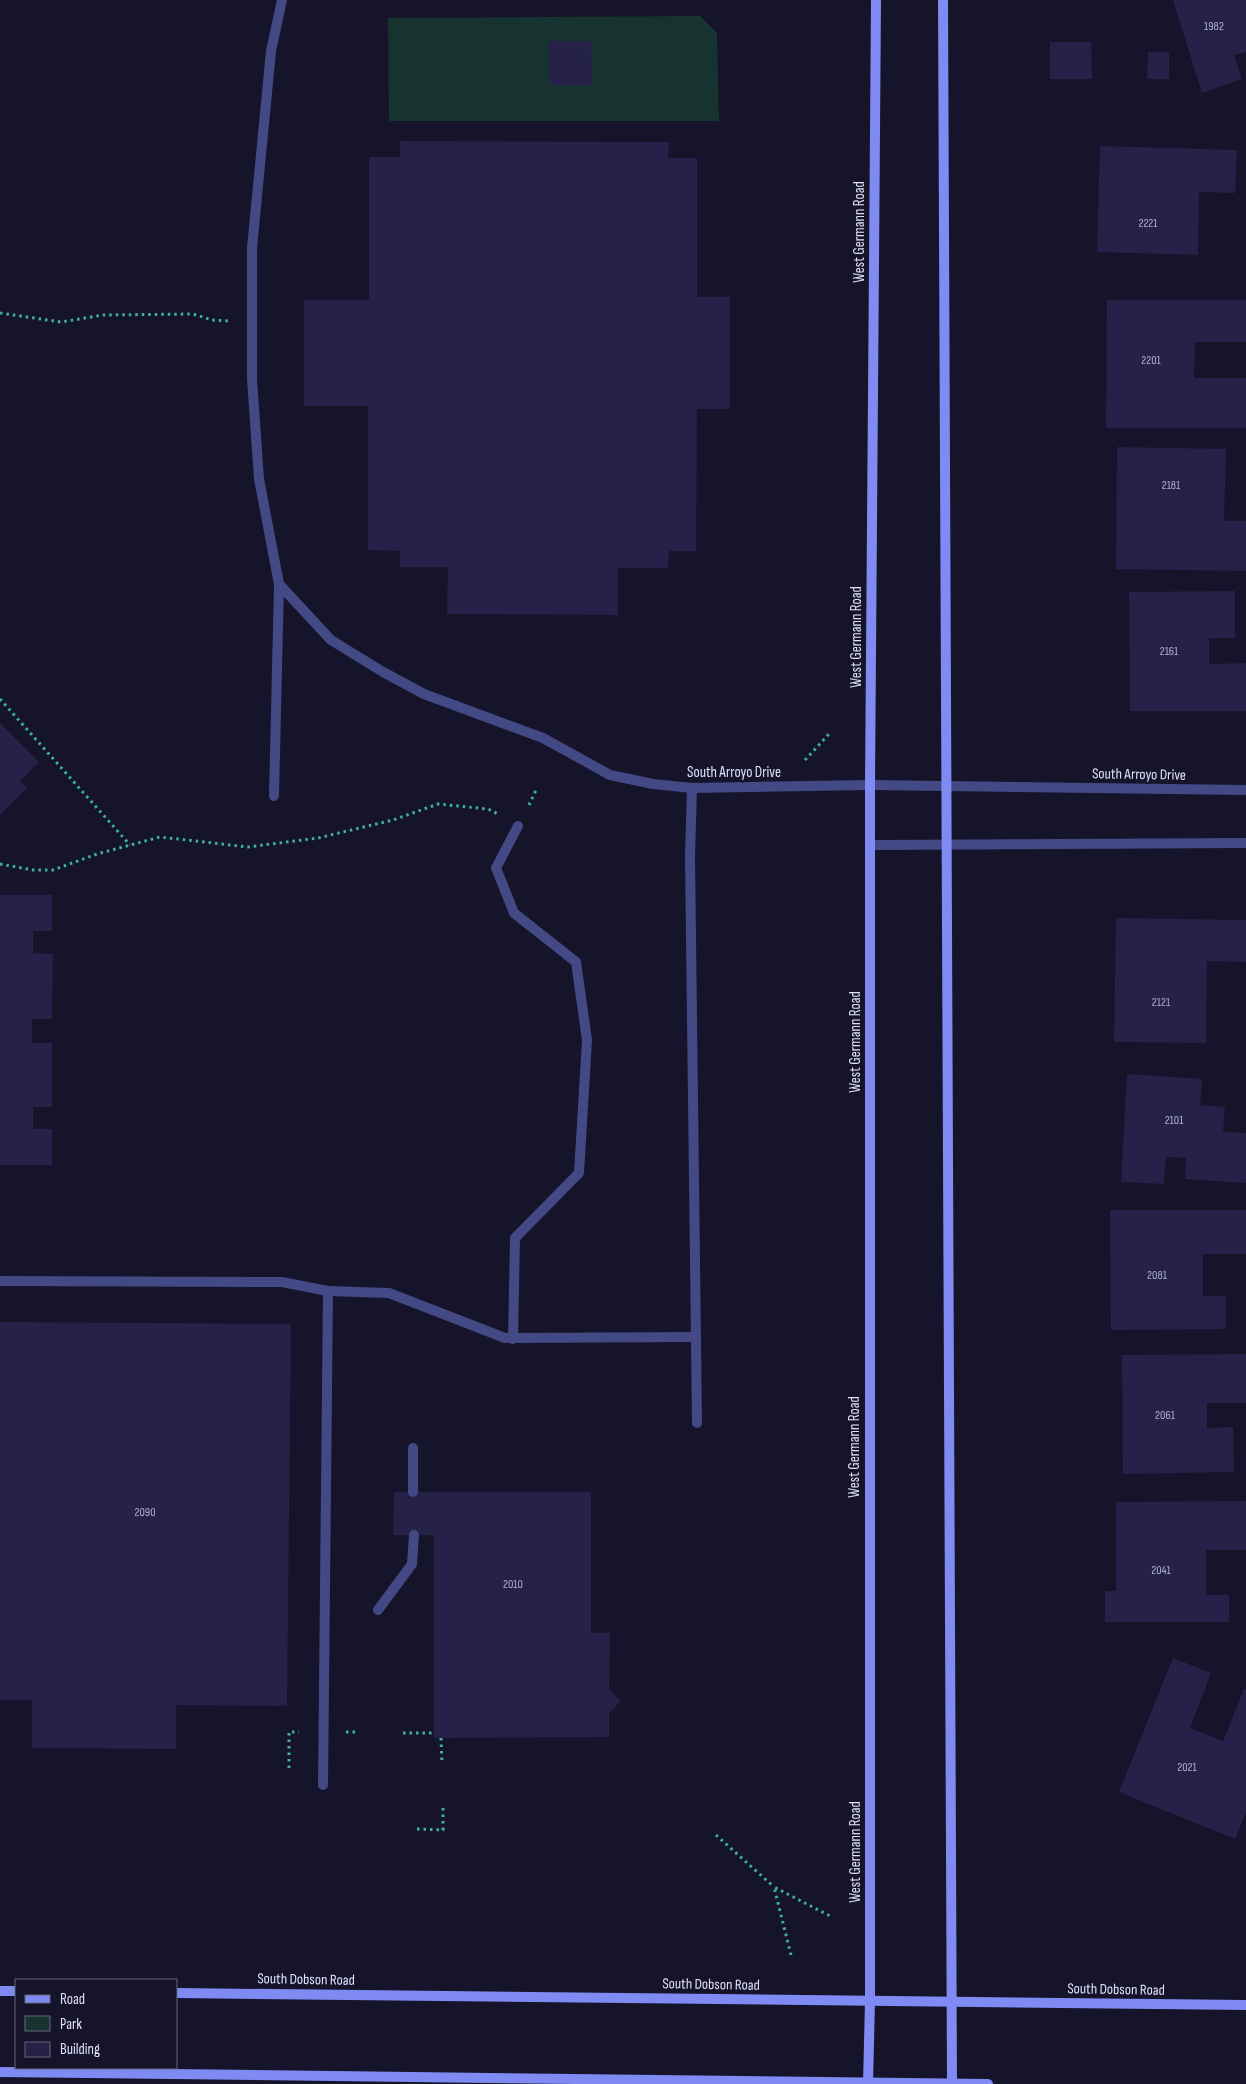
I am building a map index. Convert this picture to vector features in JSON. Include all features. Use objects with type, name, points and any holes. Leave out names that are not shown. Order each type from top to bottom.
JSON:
[{"type":"main road","name":"West Germann Road","points":[[868,2083],[870,2001],[870,785],[876,0]]},
{"type":"main road","points":[[943,0],[952,2084]]},
{"type":"main road","points":[[0,1991],[15,1991]]},
{"type":"main road","name":"South Dobson Road","points":[[178,1993],[1246,2005]]},
{"type":"main road","points":[[0,2072],[226,2079],[988,2084]]},
{"type":"street","points":[[274,796],[279,584],[259,480],[252,379],[252,322],[253,238],[271,51],[282,0]]},
{"type":"street","name":"South Arroyo Drive","points":[[279,584],[331,640],[424,694],[544,738],[610,776],[653,784],[692,788],[870,785],[1246,790]]},
{"type":"street","points":[[692,788],[690,856],[697,1423]]},
{"type":"street","points":[[513,1339],[515,1238],[578,1173],[587,1040],[576,962],[514,912],[496,868],[518,826]]},
{"type":"street","points":[[871,845],[1246,843]]},
{"type":"street","points":[[0,1282],[282,1282],[328,1291],[389,1293],[505,1338],[696,1337]]},
{"type":"street","points":[[323,1785],[328,1291]]},
{"type":"street","points":[[413,1448],[413,1492]]},
{"type":"street","points":[[378,1610],[412,1564],[414,1535]]},
{"type":"path","points":[[0,313],[61,322],[103,315],[193,314],[212,320],[252,322]]},
{"type":"path","points":[[0,699],[130,845]]},
{"type":"path","points":[[805,760],[830,734]]},
{"type":"path","points":[[0,864],[33,870],[53,870],[97,854],[160,837],[248,847],[318,838],[394,820],[438,804],[488,809],[518,826],[537,788]]},
{"type":"path","points":[[403,1733],[434,1733]]},
{"type":"path","points":[[441,1738],[442,1764]]},
{"type":"path","points":[[417,1829],[443,1830],[443,1806]]},
{"type":"path","points":[[716,1835],[774,1886],[832,1917]]},
{"type":"path","points":[[774,1886],[791,1955]]},
{"type":"green space","points":[[700,16],[717,33],[719,121],[389,121],[388,18]]},
{"type":"building","points":[[1173,0],[1246,0],[1246,52],[1234,55],[1242,79],[1202,93]]},
{"type":"building","points":[[549,41],[591,41],[592,85],[550,85]]},
{"type":"building","points":[[1050,42],[1091,42],[1092,79],[1050,79]]},
{"type":"building","points":[[1148,52],[1169,52],[1169,79],[1147,79]]},
{"type":"building","points":[[400,141],[669,142],[668,158],[697,158],[697,297],[730,297],[730,409],[697,409],[696,551],[669,551],[668,568],[618,568],[618,615],[447,614],[448,567],[400,567],[400,551],[368,550],[368,406],[304,406],[304,300],[369,300],[369,157],[400,157]]},
{"type":"building","points":[[1100,146],[1237,150],[1235,193],[1199,192],[1198,255],[1097,252]]},
{"type":"building","points":[[1107,300],[1246,300],[1246,342],[1195,342],[1194,378],[1246,378],[1246,428],[1106,428]]},
{"type":"building","points":[[1117,447],[1226,449],[1224,521],[1246,521],[1246,571],[1116,569]]},
{"type":"building","points":[[1235,591],[1235,638],[1209,638],[1209,664],[1246,663],[1246,711],[1130,711],[1129,592]]},
{"type":"building","points":[[0,723],[39,762],[20,781],[27,788],[0,815]]},
{"type":"building","points":[[0,895],[52,895],[52,931],[33,931],[33,953],[53,954],[52,1019],[32,1019],[32,1043],[52,1043],[52,1107],[33,1107],[33,1129],[52,1129],[52,1165],[0,1165]]},
{"type":"building","points":[[1116,918],[1246,920],[1246,962],[1207,961],[1206,1043],[1114,1042]]},
{"type":"building","points":[[1127,1074],[1202,1079],[1200,1105],[1225,1107],[1223,1132],[1246,1133],[1246,1183],[1185,1179],[1186,1158],[1166,1157],[1164,1184],[1121,1182]]},
{"type":"building","points":[[1110,1210],[1246,1210],[1246,1254],[1203,1254],[1203,1296],[1226,1296],[1226,1329],[1111,1330]]},
{"type":"building","points":[[0,1322],[291,1324],[287,1706],[176,1705],[176,1749],[32,1748],[32,1700],[0,1700]]},
{"type":"building","points":[[1246,1354],[1246,1403],[1207,1403],[1207,1428],[1233,1427],[1234,1472],[1123,1474],[1122,1355]]},
{"type":"building","points":[[394,1492],[591,1492],[591,1633],[610,1633],[609,1689],[621,1701],[609,1713],[609,1737],[434,1738],[434,1535],[393,1535]]},
{"type":"building","points":[[1246,1501],[1246,1550],[1206,1550],[1206,1595],[1229,1595],[1229,1622],[1105,1622],[1105,1591],[1116,1591],[1116,1502]]},
{"type":"building","points":[[1173,1658],[1211,1673],[1190,1728],[1223,1741],[1244,1689],[1246,1690],[1246,1812],[1235,1839],[1119,1792]]}]
